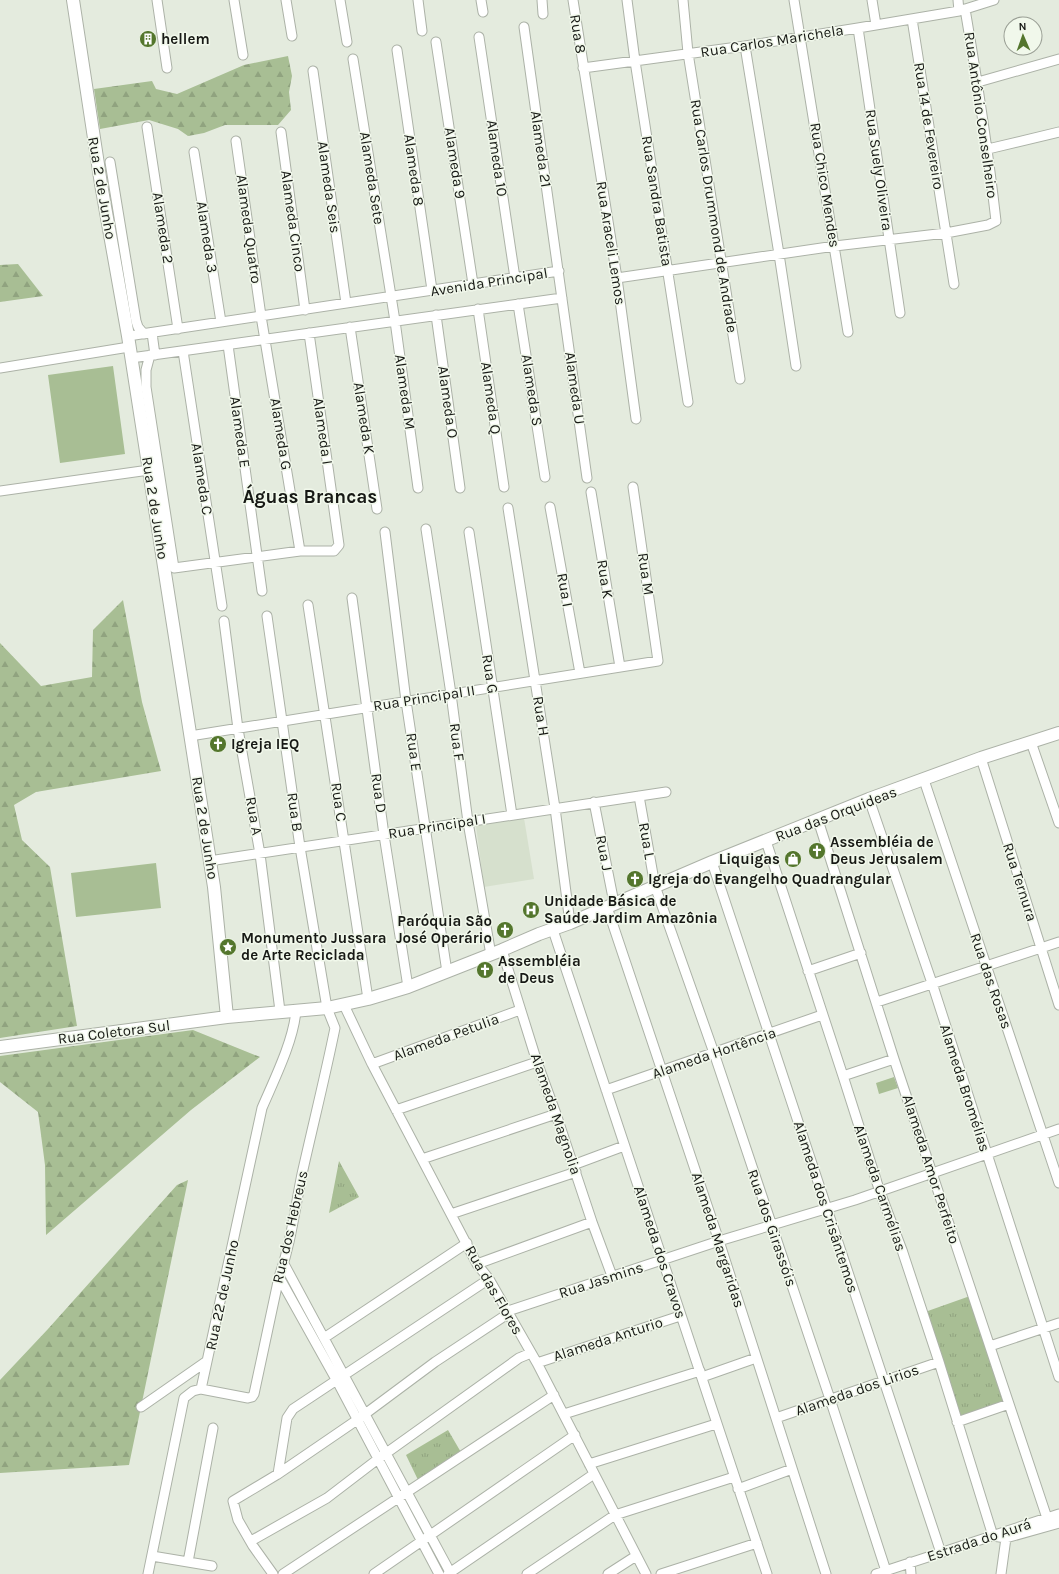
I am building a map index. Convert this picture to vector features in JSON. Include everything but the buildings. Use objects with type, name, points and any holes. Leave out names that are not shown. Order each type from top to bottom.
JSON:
[{"type":"street","name":"Rua 2 de Junho","points":[[73,0],[101,184],[130,347],[214,887],[227,1017]]},
{"type":"street","points":[[157,0],[167,68]]},
{"type":"street","points":[[234,0],[243,55]]},
{"type":"street","points":[[286,0],[292,36]]},
{"type":"street","points":[[340,0],[347,42]]},
{"type":"street","points":[[418,0],[422,31]]},
{"type":"street","points":[[481,0],[482,12]]},
{"type":"street","points":[[542,0],[543,14]]},
{"type":"street","name":"Rua 8","points":[[572,0],[583,68]]},
{"type":"street","name":"Rua Sandra Batista","points":[[627,0],[635,61],[688,402]]},
{"type":"street","points":[[683,0],[688,54]]},
{"type":"street","points":[[794,0],[800,37]]},
{"type":"street","points":[[872,0],[876,25]]},
{"type":"street","name":"Rua Antônio Conselheiro","points":[[946,233],[988,225],[996,221],[988,149],[978,82],[962,10],[958,0]]},
{"type":"street","name":"Rua Carlos Marichela","points":[[583,68],[745,46],[858,28],[962,10],[994,0]]},
{"type":"street","name":"Rua 14 de Fevereiro","points":[[912,19],[946,233]]},
{"type":"street","name":"Alameda 21","points":[[524,27],[559,271]]},
{"type":"street","name":"Rua Suely Oliveira","points":[[858,28],[900,313]]},
{"type":"street","name":"Rua Chico Mendes","points":[[800,37],[848,332]]},
{"type":"street","name":"Alameda 10","points":[[479,38],[515,278]]},
{"type":"street","name":"Alameda 9","points":[[436,42],[472,284]]},
{"type":"street","points":[[745,46],[796,366]]},
{"type":"street","name":"Alameda 8","points":[[397,50],[432,290]]},
{"type":"street","name":"Rua Carlos Drummond de Andrade","points":[[688,54],[740,379]]},
{"type":"street","name":"Alameda Sete","points":[[353,59],[392,296]]},
{"type":"street","points":[[978,82],[1059,59]]},
{"type":"street","name":"Rua Araceli Lemos","points":[[583,68],[617,278],[636,419]]},
{"type":"street","name":"Alameda Seis","points":[[313,71],[346,304]]},
{"type":"street","name":"Alameda 2","points":[[147,127],[178,329]]},
{"type":"street","name":"Alameda Cinco","points":[[281,132],[306,310]]},
{"type":"street","points":[[988,149],[1059,132]]},
{"type":"street","name":"Alameda Quatro","points":[[236,141],[261,316]]},
{"type":"street","name":"Alameda 3","points":[[194,152],[221,322]]},
{"type":"street","points":[[110,162],[136,321],[138,327],[148,334],[153,355],[146,370],[146,387],[174,568],[300,551]]},
{"type":"street","points":[[617,278],[889,238],[946,233],[954,284]]},
{"type":"street","name":"Avenida Principal","points":[[559,271],[562,298],[153,355],[130,347],[148,334],[559,271]]},
{"type":"street","name":"Alameda M","points":[[392,296],[418,488]]},
{"type":"street","name":"Alameda U","points":[[562,298],[587,478]]},
{"type":"street","name":"Alameda S","points":[[518,304],[545,477]]},
{"type":"street","name":"Alameda Q","points":[[478,309],[504,487]]},
{"type":"street","name":"Alameda O","points":[[436,315],[460,488]]},
{"type":"street","name":"Alameda G","points":[[261,316],[300,551]]},
{"type":"street","name":"Alameda K","points":[[350,327],[377,509]]},
{"type":"street","name":"Alameda I","points":[[300,551],[334,551],[339,546],[309,333]]},
{"type":"street","name":"Alameda E","points":[[228,344],[262,591]]},
{"type":"street","points":[[0,368],[130,347]]},
{"type":"street","name":"Alameda C","points":[[183,351],[222,606]]},
{"type":"street","points":[[0,491],[149,470]]},
{"type":"street","name":"Rua M","points":[[633,487],[658,660]]},
{"type":"street","name":"Rua K","points":[[591,492],[620,667]]},
{"type":"street","name":"Rua I","points":[[550,507],[580,673]]},
{"type":"street","name":"Rua H","points":[[508,508],[555,808],[570,923]]},
{"type":"street","name":"Rua F","points":[[426,529],[451,694],[468,822],[496,952]]},
{"type":"street","name":"Rua E","points":[[385,532],[406,701],[447,972]]},
{"type":"street","name":"Rua G","points":[[469,532],[512,815]]},
{"type":"street","name":"Rua D","points":[[352,598],[384,834],[408,987]]},
{"type":"street","name":"Rua C","points":[[308,605],[326,714],[368,1000]]},
{"type":"street","name":"Rua B","points":[[267,616],[300,847],[327,1008]]},
{"type":"street","name":"Rua A","points":[[224,621],[238,729],[260,854],[280,1011]]},
{"type":"street","name":"Rua Principal II","points":[[190,736],[658,660]]},
{"type":"street","name":"Rua das Orquideas","points":[[227,1017],[280,1011],[327,1008],[368,1000],[408,987],[553,930],[712,862],[868,800],[981,758],[1059,733]]},
{"type":"street","points":[[1031,742],[1057,811],[1059,823]]},
{"type":"street","name":"Rua Ternura","points":[[981,758],[1059,1005]]},
{"type":"street","name":"Rua das Rosas","points":[[924,780],[1059,1183]]},
{"type":"street","name":"Rua Principal I","points":[[209,862],[666,792]]},
{"type":"street","name":"Rua L","points":[[639,796],[655,886]]},
{"type":"street","name":"Alameda Bromélias","points":[[868,800],[932,983],[1059,1377]]},
{"type":"street","name":"Rua J","points":[[594,802],[610,905]]},
{"type":"street","name":"Alameda Amor Perfeito","points":[[818,820],[894,1059],[1047,1518]]},
{"type":"street","name":"Alameda Carmélias","points":[[766,841],[880,1192],[902,1250],[939,1362],[993,1536]]},
{"type":"street","name":"Alameda dos Crisântemos","points":[[712,862],[941,1553]]},
{"type":"street","name":"Rua dos Girassóis","points":[[655,886],[714,1053],[886,1571]]},
{"type":"street","name":"Alameda Margaridas","points":[[610,905],[661,1071],[719,1241],[826,1574]]},
{"type":"street","name":"Alameda dos Cravos","points":[[553,930],[663,1260],[680,1316],[701,1374],[716,1424],[767,1574]]},
{"type":"street","points":[[877,1002],[1059,942]]},
{"type":"street","name":"Alameda Magnolia","points":[[496,952],[520,1010],[592,1222],[612,1276]]},
{"type":"street","points":[[808,971],[861,953]]},
{"type":"street","name":"Rua das Flores","points":[[344,1005],[372,1064],[477,1264],[489,1279],[537,1363],[646,1574]]},
{"type":"street","name":"Rua dos Hebreus","points":[[201,1389],[248,1398],[252,1397],[254,1394],[279,1277],[284,1264],[335,1028],[327,1008]]},
{"type":"street","name":"Rua 22 de Junho","points":[[201,1389],[262,1108],[276,1075],[292,1030],[296,1010]]},
{"type":"street","name":"Alameda Petulia","points":[[372,1064],[520,1010]]},
{"type":"street","name":"Alameda Hortência","points":[[606,1090],[822,1015]]},
{"type":"street","name":"Rua Coletora Sul","points":[[0,1047],[227,1017]]},
{"type":"street","points":[[843,1076],[894,1059]]},
{"type":"street","points":[[396,1110],[537,1062]]},
{"type":"street","points":[[422,1159],[556,1114]]},
{"type":"street","name":"Rua Jasmins","points":[[251,1541],[238,1520],[233,1501],[278,1474],[358,1420],[435,1362],[508,1312],[719,1241],[880,1192],[1059,1129]]},
{"type":"street","points":[[451,1214],[575,1169],[624,1146]]},
{"type":"street","points":[[477,1264],[592,1222]]},
{"type":"street","points":[[324,1338],[467,1243]]},
{"type":"street","points":[[284,1264],[324,1338],[358,1420],[378,1459],[399,1498],[450,1573],[594,1474]]},
{"type":"street","points":[[279,1277],[340,1378],[365,1414],[407,1493],[439,1574]]},
{"type":"street","points":[[278,1474],[287,1418],[293,1409],[489,1279]]},
{"type":"street","name":"Alameda Anturio","points":[[537,1363],[680,1316]]},
{"type":"street","points":[[990,1346],[1059,1323]]},
{"type":"street","points":[[273,1574],[251,1541],[328,1498],[378,1459],[519,1358],[531,1353]]},
{"type":"street","points":[[564,1414],[756,1358]]},
{"type":"street","points":[[141,1407],[207,1361]]},
{"type":"street","name":"Alameda dos Lirios","points":[[776,1418],[885,1382],[939,1362]]},
{"type":"street","points":[[148,1574],[184,1398],[193,1391],[201,1389]]},
{"type":"street","points":[[283,1574],[554,1395]]},
{"type":"street","points":[[958,1422],[1009,1404]]},
{"type":"street","points":[[589,1464],[716,1424]]},
{"type":"street","points":[[188,1562],[213,1428]]},
{"type":"street","points":[[374,1574],[575,1435]]},
{"type":"street","points":[[738,1489],[792,1469]]},
{"type":"street","points":[[527,1574],[616,1515],[734,1477]]},
{"type":"street","name":"Estrada do Aurá","points":[[876,1574],[1059,1514]]},
{"type":"street","points":[[993,1536],[1006,1538],[1059,1523]]},
{"type":"street","points":[[1001,1574],[1006,1538]]},
{"type":"street","points":[[661,1574],[757,1543]]},
{"type":"street","points":[[152,1556],[212,1566]]},
{"type":"street","points":[[608,1574],[636,1556]]},
{"type":"street","points":[[910,1562],[911,1574]]},
{"type":"shaded area","points":[[524,818],[534,879],[484,887],[476,826]]},
{"type":"green space","points":[[288,56],[292,76],[289,92],[291,110],[278,125],[225,125],[204,133],[188,136],[178,129],[149,120],[100,129],[94,89],[152,81],[156,89],[177,94],[244,65]]},
{"type":"green space","points":[[18,264],[43,296],[0,302],[0,265]]},
{"type":"green space","points":[[113,366],[125,454],[60,463],[48,375]]},
{"type":"green space","points":[[123,600],[142,702],[161,771],[36,792],[14,805],[22,840],[50,867],[77,1026],[0,1038],[0,643],[41,686],[92,677],[93,630]]},
{"type":"green space","points":[[156,863],[161,908],[76,917],[71,873]]},
{"type":"green space","points":[[193,1030],[260,1057],[191,1110],[46,1235],[45,1165],[38,1112],[0,1082],[0,1056]]},
{"type":"green space","points":[[894,1077],[898,1088],[879,1094],[876,1083]]},
{"type":"green space","points":[[339,1161],[359,1197],[329,1213]]},
{"type":"green space","points":[[188,1180],[129,1465],[0,1473],[0,1380],[48,1329],[177,1185]]},
{"type":"green space","points":[[970,1296],[1006,1400],[959,1419],[925,1312]]},
{"type":"green space","points":[[448,1430],[462,1454],[419,1482],[406,1455]]},
{"type":"place","name":"hellem","points":[[148,39]]},
{"type":"place","name":"Igreja IEQ","points":[[218,744]]},
{"type":"place","name":"Assembléia de Deus Jerusalem","points":[[817,851]]},
{"type":"place","name":"Liquigas","points":[[793,859]]},
{"type":"place","name":"Igreja do Evangelho Quadrangular","points":[[635,879]]},
{"type":"place","name":"Unidade Básica de Saúde Jardim Amazônia","points":[[531,910]]},
{"type":"place","name":"Paróquia São José Operário","points":[[505,930]]},
{"type":"place","name":"Monumento Jussara de Arte Reciclada","points":[[228,947]]},
{"type":"place","name":"Assembléia de Deus","points":[[485,970]]},
{"type":"district","name":"Águas Brancas","points":[[310,497]]}]
